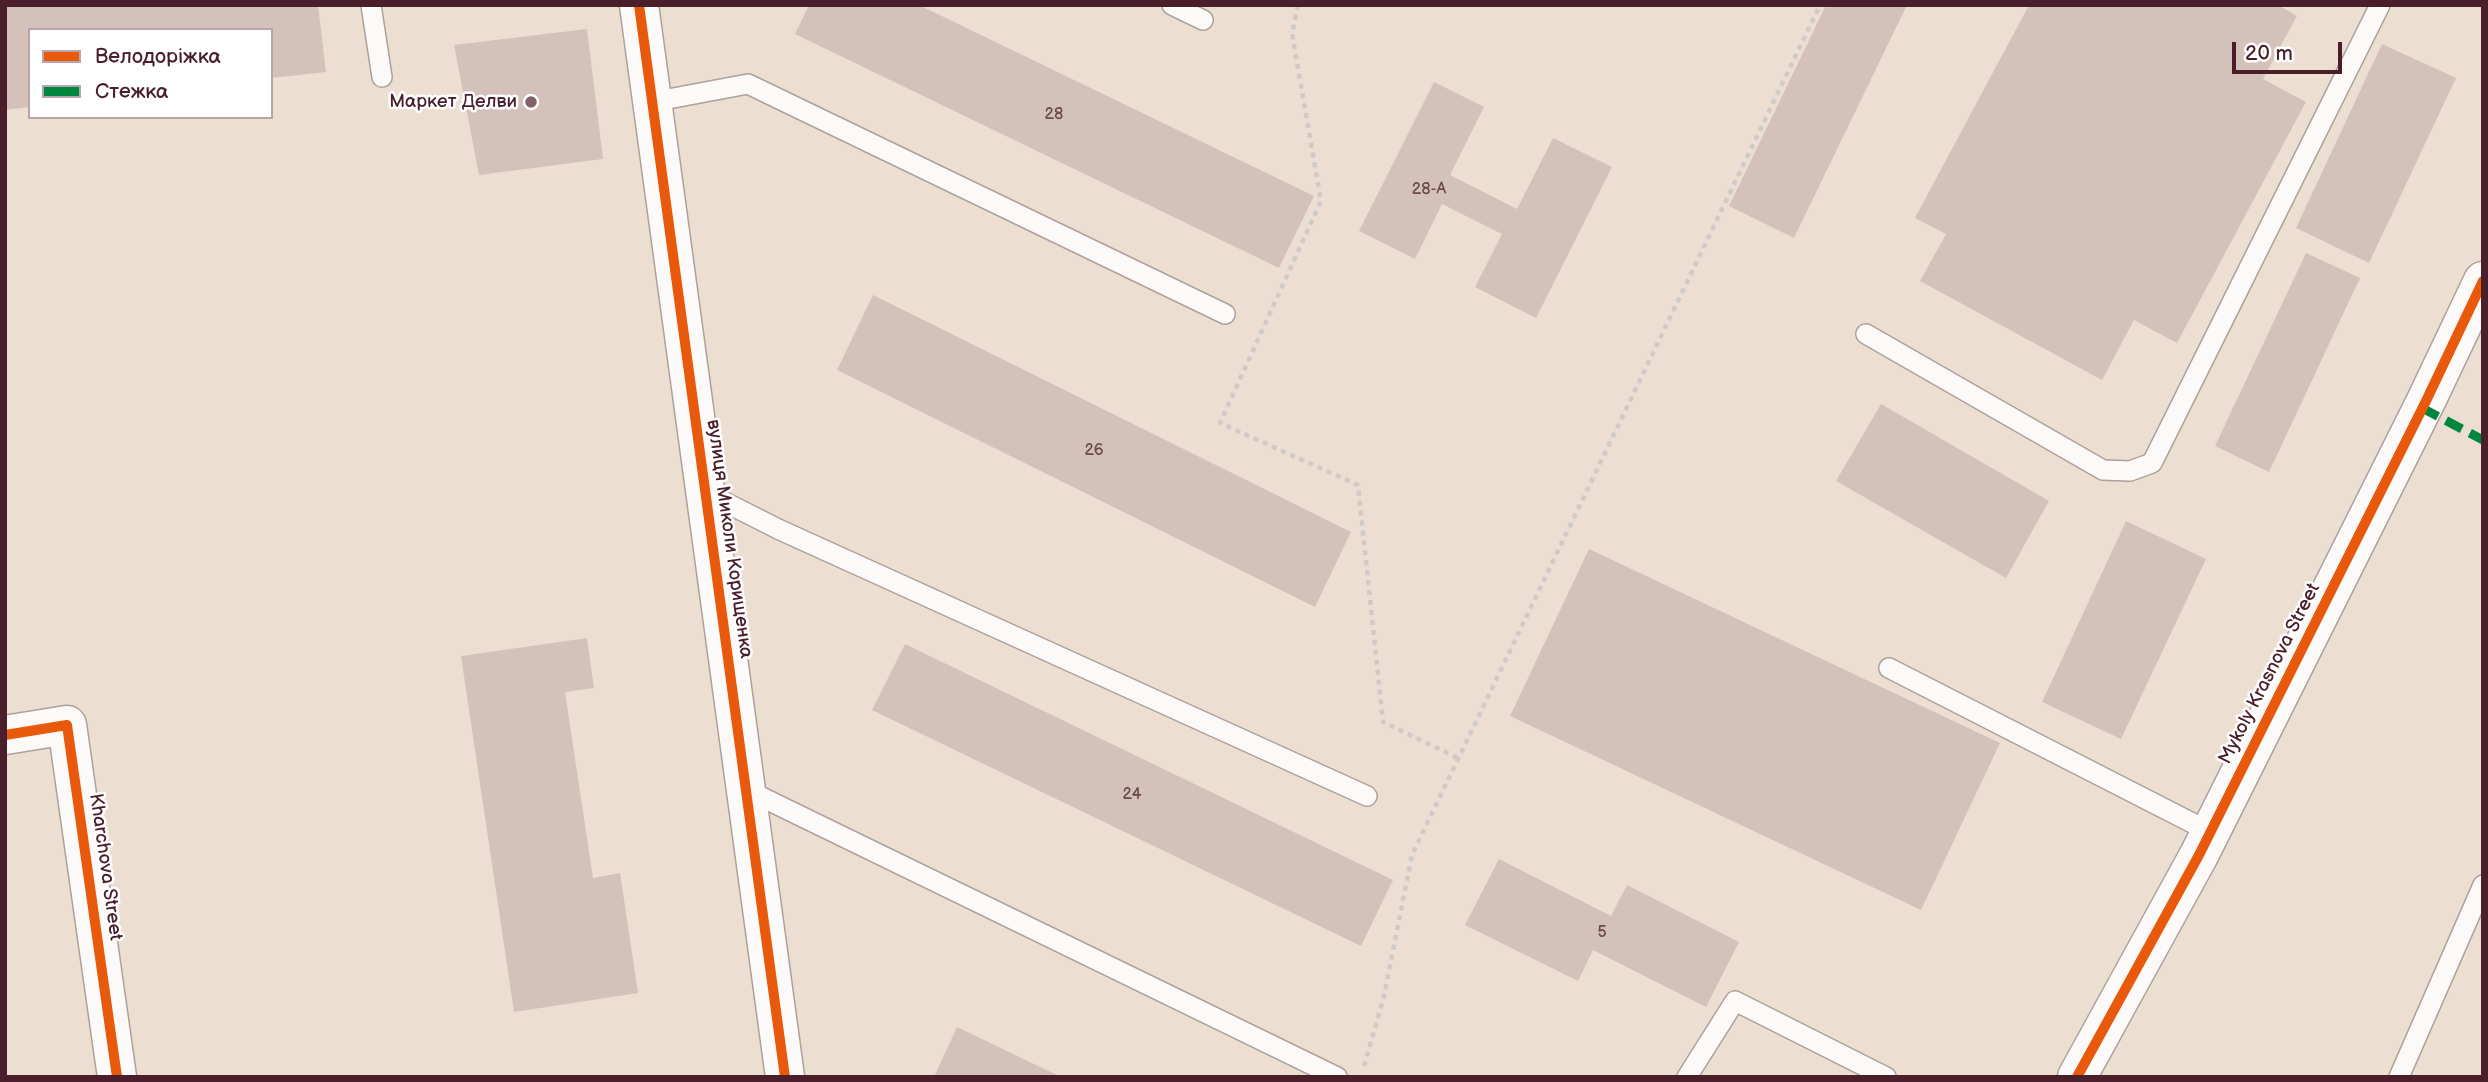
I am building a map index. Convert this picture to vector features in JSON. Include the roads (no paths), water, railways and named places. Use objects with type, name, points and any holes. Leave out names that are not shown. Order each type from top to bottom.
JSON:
[{"type":"street","name":"вулиця Миколи Корищенка","points":[[639,5],[785,1077]]},
{"type":"street","name":"Mykoly Krasnova Street","points":[[2077,1077],[2210,832],[2426,401],[2483,281]]},
{"type":"street","name":"Kharchova Street","points":[[5,735],[67,725],[117,1077]]},
{"type":"lane","points":[[372,5],[382,77]]},
{"type":"lane","points":[[1172,5],[1203,20]]},
{"type":"lane","points":[[1866,334],[2103,470],[2130,471],[2152,463],[2379,5]]},
{"type":"lane","points":[[652,102],[748,84],[1225,314]]},
{"type":"lane","points":[[705,492],[778,528],[1367,796]]},
{"type":"lane","points":[[1889,668],[2210,832]]},
{"type":"lane","points":[[745,789],[1337,1077]]},
{"type":"lane","points":[[2399,1077],[2483,885]]},
{"type":"lane","points":[[1688,1077],[1735,1002],[1886,1077]]},
{"type":"place","name":"Маркет Делви","points":[[531,102]]}]
